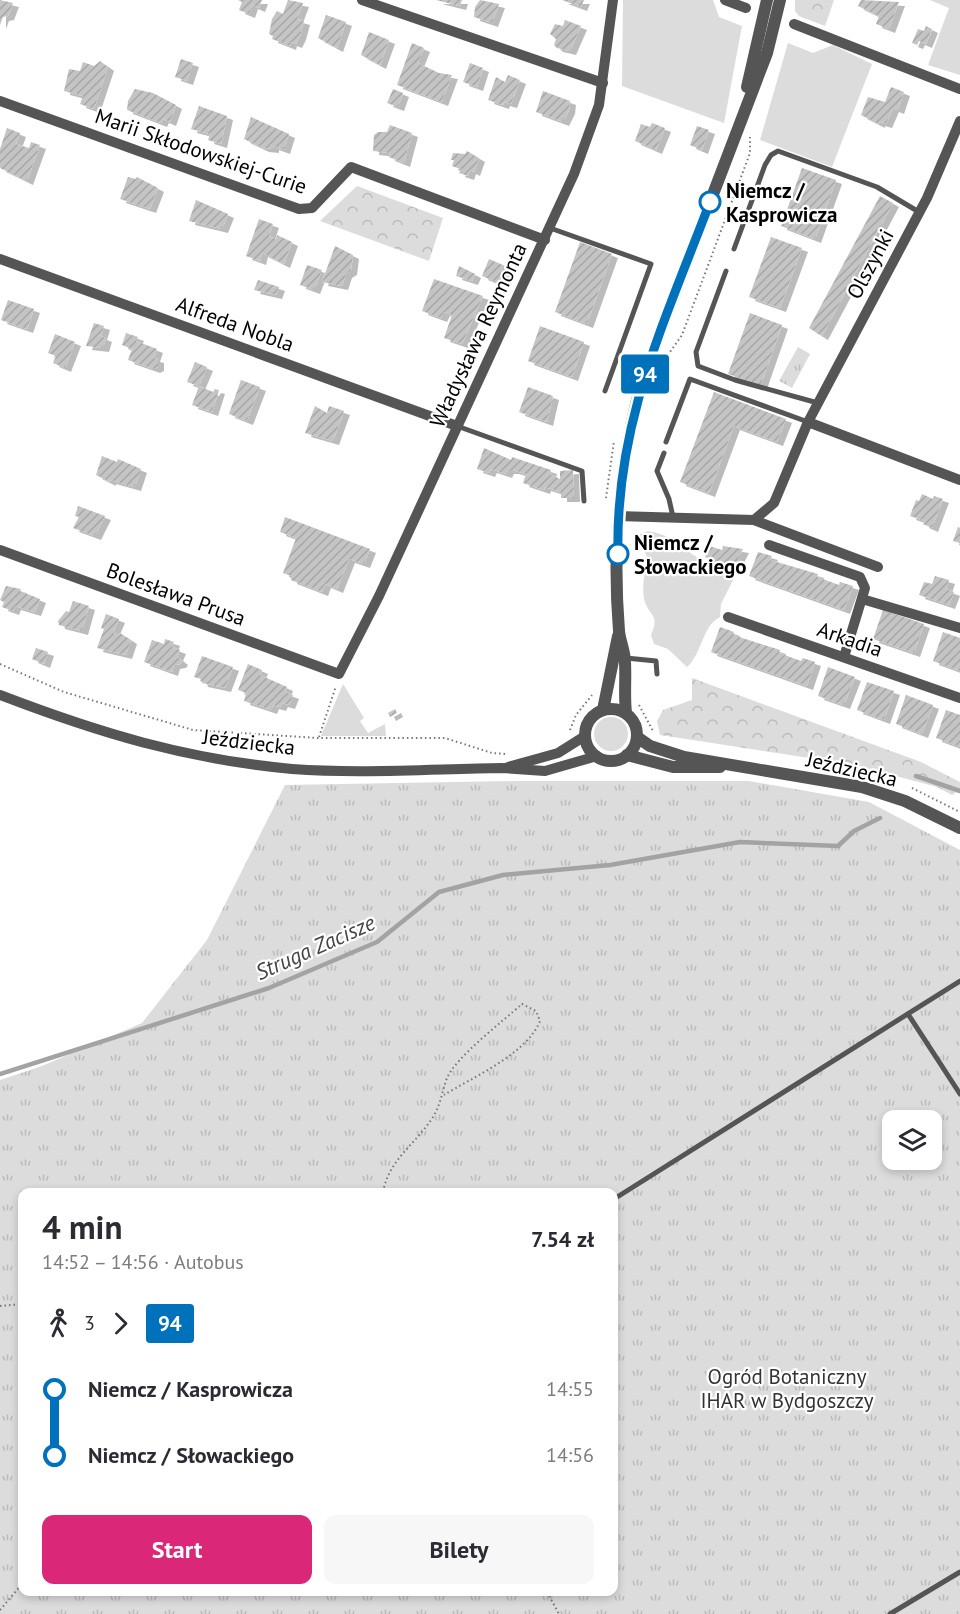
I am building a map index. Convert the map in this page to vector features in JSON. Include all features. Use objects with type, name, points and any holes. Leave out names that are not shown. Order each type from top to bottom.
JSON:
[{"type":"street","points":[[362,0],[603,83]]},
{"type":"street","name":"Władysława Reymonta","points":[[339,674],[379,596],[550,228],[599,105],[613,0]]},
{"type":"street","points":[[725,0],[746,8]]},
{"type":"street","points":[[742,117],[766,0]]},
{"type":"street","points":[[626,713],[624,658],[619,632],[617,516],[624,453],[634,410],[772,37],[780,0]]},
{"type":"street","points":[[794,24],[960,88]]},
{"type":"street","name":"Marii Skłodowskiej-Curie","points":[[0,101],[299,209],[312,208],[351,167],[545,240]]},
{"type":"street","name":"Olszynki","points":[[754,520],[774,503],[808,422],[919,212],[960,121]]},
{"type":"street","name":"Alfreda Nobla","points":[[0,259],[457,426]]},
{"type":"street","points":[[808,422],[960,480]]},
{"type":"street","points":[[617,516],[754,520],[878,567]]},
{"type":"street","points":[[770,545],[860,577],[866,588],[844,657]]},
{"type":"street","name":"Bolesława Prusa","points":[[0,550],[339,674]]},
{"type":"street","points":[[862,599],[960,628]]},
{"type":"street","name":"Arkadia","points":[[728,617],[960,698]]},
{"type":"street","points":[[603,710],[619,632]]},
{"type":"street","name":"Jeździecka","points":[[0,695],[91,729],[142,744],[232,761],[293,769],[502,768],[546,771],[597,756]]},
{"type":"street","points":[[618,709],[626,713],[636,727],[637,737],[627,755],[614,761],[597,756],[589,749],[585,736],[590,720],[603,710],[618,709]]},
{"type":"street","name":"Jeździecka","points":[[502,768],[558,753],[585,736]]},
{"type":"street","name":"Jeździecka","points":[[637,737],[665,751],[730,766],[862,787],[906,801],[960,828]]},
{"type":"street","name":"Jeździecka","points":[[627,755],[673,767],[700,769],[730,766]]},
{"type":"lane","points":[[734,249],[765,165],[771,155],[778,151],[877,187],[919,212]]},
{"type":"lane","points":[[550,228],[651,264],[605,391]]},
{"type":"lane","points":[[726,271],[696,352],[698,366],[744,383],[818,403]]},
{"type":"lane","points":[[666,442],[690,379],[808,422]]},
{"type":"lane","points":[[457,426],[582,471],[584,501]]},
{"type":"lane","points":[[664,453],[657,471],[669,499],[673,518]]},
{"type":"lane","points":[[624,658],[652,660],[656,662],[657,674]]},
{"type":"lane","points":[[618,1196],[960,981]]},
{"type":"lane","points":[[908,1014],[960,1094]]},
{"type":"lane","points":[[890,1614],[960,1572]]},
{"type":"path","points":[[0,664],[75,696],[193,730],[318,738],[445,738],[492,753],[510,754]]},
{"type":"path","points":[[318,738],[339,674]]},
{"type":"path","points":[[567,736],[576,715],[601,684],[609,685]]},
{"type":"path","points":[[636,699],[655,733]]},
{"type":"path","points":[[384,1188],[386,1175],[433,1117],[444,1095],[447,1077],[460,1060],[522,1004],[536,1011],[540,1021],[536,1031],[510,1056],[444,1095]]},
{"type":"path","points":[[0,1306],[18,1304]]},
{"type":"path","points":[[0,1610],[18,1589]]},
{"type":"path","points":[[549,1596],[559,1614]]},
{"type":"green space","points":[[623,0],[713,0],[719,17],[742,26],[724,123],[622,86]]},
{"type":"green space","points":[[795,0],[834,0],[825,26],[799,16],[795,11]]},
{"type":"green space","points":[[930,0],[960,0],[960,75],[928,65],[949,8]]},
{"type":"green space","points":[[788,43],[813,53],[833,45],[872,64],[832,167],[760,140]]},
{"type":"green space","points":[[357,186],[443,218],[429,261],[320,221]]},
{"type":"green space","points":[[798,347],[810,354],[792,388],[779,381]]},
{"type":"green space","points":[[648,531],[670,538],[704,561],[728,567],[735,576],[721,604],[720,617],[709,627],[696,655],[687,667],[668,649],[654,644],[651,635],[655,623],[646,605],[643,589],[649,560],[637,538]]},
{"type":"green space","points":[[692,678],[921,762],[960,782],[960,790],[952,795],[937,787],[855,765],[660,735],[657,721],[663,710],[692,700]]},
{"type":"green space","points":[[343,684],[364,718],[360,721],[368,733],[385,724],[386,736],[321,736]]},
{"type":"green space","points":[[611,717],[623,722],[628,734],[623,746],[611,751],[599,746],[594,734],[599,722]]},
{"type":"green space","name":"Ogród Botaniczny IHAR w Bydgoszczy","points":[[517,781],[749,781],[869,802],[960,850],[960,1614],[0,1614],[0,1080],[42,1066],[142,1023],[207,940],[285,785]]},
{"type":"building","points":[[0,0],[13,3],[8,16],[3,17],[0,25]]},
{"type":"building","points":[[238,0],[262,0],[259,8],[252,5],[249,14],[239,10],[242,2]]},
{"type":"building","points":[[288,0],[303,3],[297,19],[304,21],[296,44],[291,42],[290,46],[272,39],[273,36],[269,34],[272,19],[277,11],[283,14]]},
{"type":"building","points":[[436,0],[462,0],[460,6]]},
{"type":"building","points":[[480,0],[499,4],[492,23],[474,17],[475,7]]},
{"type":"building","points":[[562,0],[584,0],[581,7]]},
{"type":"building","points":[[861,0],[899,2],[889,29],[876,24],[879,16],[858,6]]},
{"type":"building","points":[[326,15],[346,22],[337,48],[318,38]]},
{"type":"building","points":[[565,20],[581,26],[570,51],[557,48],[554,45],[556,39],[550,34],[555,24],[563,26]]},
{"type":"building","points":[[926,26],[932,29],[926,44],[919,41],[917,45],[912,43],[918,29],[924,31]]},
{"type":"building","points":[[369,32],[389,40],[380,65],[361,55]]},
{"type":"building","points":[[412,43],[424,48],[418,63],[439,73],[452,75],[442,102],[397,85]]},
{"type":"building","points":[[181,59],[193,63],[187,81],[175,77]]},
{"type":"building","points":[[100,61],[108,67],[94,109],[80,104],[83,96],[64,91],[69,69],[80,71],[83,62],[94,66]]},
{"type":"building","points":[[470,63],[483,68],[477,87],[463,82]]},
{"type":"building","points":[[508,75],[520,80],[511,104],[504,102],[503,105],[488,100],[496,77],[505,82]]},
{"type":"building","points":[[891,87],[904,92],[898,110],[893,108],[886,124],[879,122],[879,124],[861,115],[868,97],[885,102]]},
{"type":"building","points":[[135,89],[153,93],[176,105],[170,122],[163,119],[161,123],[127,110],[128,101]]},
{"type":"building","points":[[393,89],[403,93],[398,107],[387,103]]},
{"type":"building","points":[[543,91],[570,101],[569,110],[563,122],[536,112]]},
{"type":"building","points":[[199,106],[227,116],[221,144],[208,140],[210,134],[191,129]]},
{"type":"building","points":[[251,117],[289,134],[284,150],[273,146],[273,149],[263,148],[244,139]]},
{"type":"building","points":[[652,123],[665,128],[656,150],[635,141],[641,124],[650,127]]},
{"type":"building","points":[[390,125],[412,133],[404,163],[389,157],[390,153],[373,151],[374,135],[378,132],[387,132]]},
{"type":"building","points":[[697,126],[709,130],[702,150],[690,145]]},
{"type":"building","points":[[7,128],[20,133],[16,144],[29,148],[31,142],[40,145],[27,181],[0,168],[0,149]]},
{"type":"building","points":[[467,151],[479,158],[474,172],[470,170],[468,176],[459,173],[461,169],[452,166],[454,160],[451,160],[453,153],[465,154]]},
{"type":"building","points":[[802,168],[836,180],[815,239],[781,226]]},
{"type":"building","points":[[128,177],[136,179],[137,177],[158,188],[150,209],[120,199]]},
{"type":"building","points":[[880,196],[893,203],[822,336],[809,328]]},
{"type":"building","points":[[196,200],[228,214],[222,229],[189,221]]},
{"type":"building","points":[[259,219],[273,224],[269,236],[276,239],[277,235],[292,242],[284,264],[262,253],[260,261],[246,256]]},
{"type":"building","points":[[771,237],[802,248],[780,308],[749,297]]},
{"type":"building","points":[[580,242],[612,254],[587,324],[555,312]]},
{"type":"building","points":[[335,246],[353,255],[351,271],[346,274],[342,286],[322,282]]},
{"type":"building","points":[[489,259],[510,268],[503,285],[482,276]]},
{"type":"building","points":[[307,265],[322,270],[314,290],[300,285]]},
{"type":"building","points":[[459,266],[475,274],[472,281],[456,276]]},
{"type":"building","points":[[434,279],[483,296],[462,344],[444,338],[452,315],[444,312],[441,318],[422,311]]},
{"type":"building","points":[[258,280],[279,287],[276,295],[254,290]]},
{"type":"building","points":[[8,300],[34,309],[27,329],[1,320]]},
{"type":"building","points":[[750,313],[782,325],[761,385],[728,374]]},
{"type":"building","points":[[94,323],[104,326],[101,336],[106,338],[103,348],[86,346]]},
{"type":"building","points":[[540,326],[584,342],[572,377],[528,361]]},
{"type":"building","points":[[126,333],[138,337],[136,341],[157,349],[154,358],[158,359],[158,367],[154,369],[128,360],[132,349],[122,345]]},
{"type":"building","points":[[55,334],[75,342],[65,368],[53,363],[56,356],[48,353]]},
{"type":"building","points":[[195,362],[207,367],[199,386],[187,382]]},
{"type":"building","points":[[241,380],[260,387],[247,421],[229,414]]},
{"type":"building","points":[[199,386],[213,392],[215,389],[219,390],[212,412],[192,405]]},
{"type":"building","points":[[528,387],[553,396],[547,422],[519,412]]},
{"type":"building","points":[[714,392],[786,419],[777,442],[734,426],[709,493],[680,482]]},
{"type":"building","points":[[315,406],[327,413],[329,406],[344,411],[333,441],[305,433]]},
{"type":"building","points":[[484,448],[511,460],[512,457],[551,470],[550,474],[560,479],[560,471],[573,470],[574,498],[561,498],[561,492],[545,487],[544,490],[523,483],[526,474],[513,470],[508,470],[506,474],[491,469],[489,473],[477,469]]},
{"type":"building","points":[[102,456],[117,462],[118,459],[141,469],[135,487],[110,480],[110,482],[96,475]]},
{"type":"building","points":[[922,494],[933,499],[934,496],[943,499],[932,528],[923,524],[925,521],[910,516],[916,500],[919,501]]},
{"type":"building","points":[[78,506],[105,516],[95,536],[73,528],[79,517],[75,516]]},
{"type":"building","points":[[285,517],[370,549],[364,564],[349,559],[337,589],[325,584],[322,592],[291,580],[291,576],[283,573],[296,538],[280,532]]},
{"type":"building","points":[[958,527],[960,528],[960,543],[953,541]]},
{"type":"building","points":[[709,546],[722,550],[723,546],[743,549],[734,567],[705,557]]},
{"type":"building","points":[[758,552],[772,556],[770,560],[818,574],[817,577],[839,585],[840,582],[853,586],[844,610],[749,576]]},
{"type":"building","points":[[935,576],[949,580],[946,589],[954,592],[949,605],[919,595],[924,582],[932,584]]},
{"type":"building","points":[[6,586],[21,589],[20,591],[40,599],[35,612],[15,606],[13,611],[2,607],[4,602],[0,600]]},
{"type":"building","points":[[73,601],[89,606],[82,631],[59,625],[58,621],[66,611],[69,612]]},
{"type":"building","points":[[883,610],[924,624],[914,653],[873,639]]},
{"type":"building","points":[[106,614],[119,619],[113,633],[119,635],[120,633],[131,640],[126,655],[97,648],[104,629],[101,628]]},
{"type":"building","points":[[720,627],[734,632],[733,635],[780,650],[779,653],[801,661],[803,658],[815,662],[807,686],[711,652]]},
{"type":"building","points":[[943,632],[960,638],[960,671],[933,661]]},
{"type":"building","points":[[165,639],[174,642],[172,647],[180,650],[177,657],[182,661],[174,665],[172,672],[144,662],[152,640],[164,644]]},
{"type":"building","points":[[36,648],[48,652],[44,664],[32,659]]},
{"type":"building","points":[[202,656],[233,667],[225,688],[202,683],[201,679],[194,677]]},
{"type":"building","points":[[248,664],[262,670],[260,675],[287,687],[285,692],[293,695],[289,705],[282,703],[280,707],[273,705],[271,710],[244,701],[246,693],[238,690]]},
{"type":"building","points":[[828,667],[855,677],[844,705],[818,696]]},
{"type":"building","points":[[867,682],[894,691],[884,720],[857,710]]},
{"type":"building","points":[[906,695],[933,705],[922,734],[896,724]]},
{"type":"building","points":[[395,709],[397,713],[390,717],[388,713]]},
{"type":"building","points":[[946,710],[960,715],[960,747],[936,738]]},
{"type":"waterway","name":"Struga Zacisze","points":[[916,776],[960,791]]},
{"type":"waterway","name":"Struga Zacisze","points":[[0,1074],[269,988],[377,942],[439,892],[503,875],[610,865],[740,842],[838,846],[854,831],[880,818]]},
{"type":"bus line","name":"94","points":[[618,554],[617,516],[620,486],[624,453],[634,410],[645,372],[710,202]]},
{"type":"place","name":"Niemcz / Kasprowicza","points":[[710,202]]},
{"type":"place","name":"Niemcz / Słowackiego","points":[[618,554]]}]
